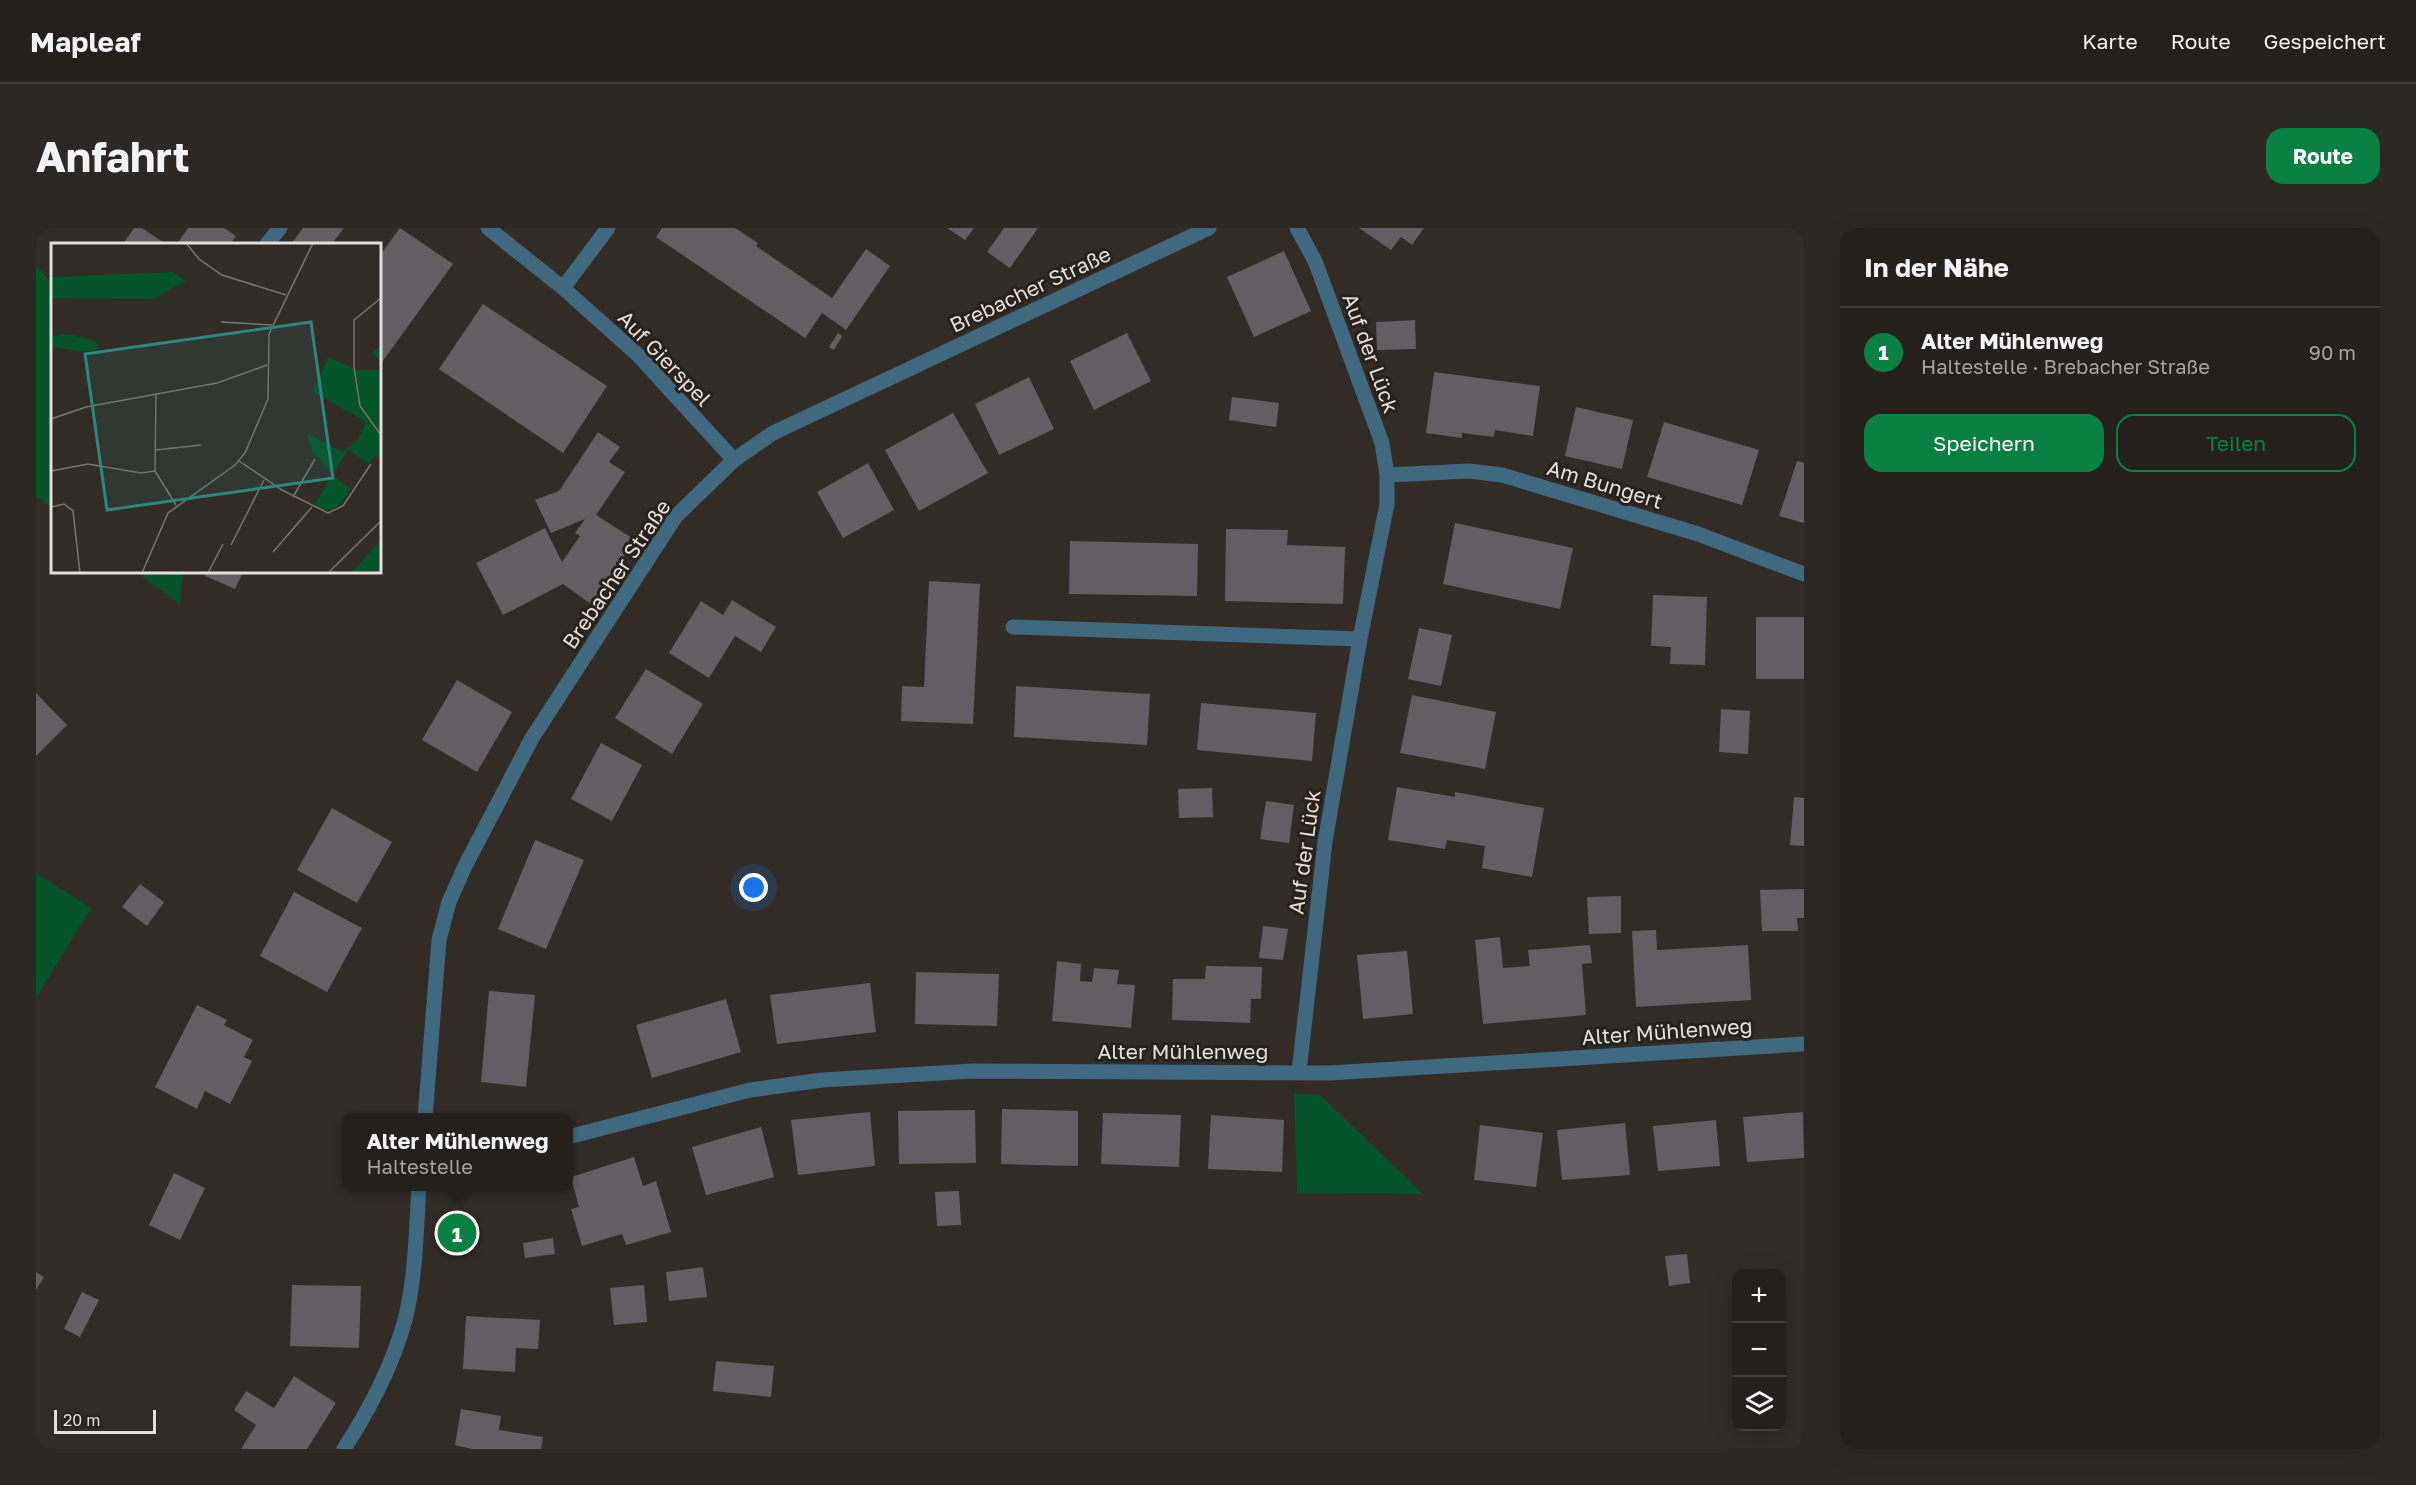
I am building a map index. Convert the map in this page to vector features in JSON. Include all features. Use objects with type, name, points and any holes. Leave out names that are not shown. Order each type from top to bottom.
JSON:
[{"type":"street","points":[[268,243],[280,228]]},
{"type":"street","name":"Auf Gierspel","points":[[488,228],[563,288],[638,355],[734,460]]},
{"type":"street","points":[[563,288],[608,228]]},
{"type":"street","name":"Brebacher Straße","points":[[425,1113],[439,940],[449,902],[465,866],[532,738],[676,516],[734,460],[773,433],[1209,228]]},
{"type":"street","name":"Auf der Lück","points":[[1297,228],[1315,261],[1382,442],[1388,475],[1387,504],[1360,639],[1325,842],[1299,1072]]},
{"type":"street","name":"Am Bungert","points":[[1388,475],[1468,471],[1502,475],[1698,534],[1804,574]]},
{"type":"street","points":[[1012,627],[1360,639]]},
{"type":"street","name":"Alter Mühlenweg","points":[[573,1136],[750,1090],[822,1080],[974,1071],[1330,1073],[1804,1044]]},
{"type":"street","points":[[344,1449],[380,1388],[405,1319],[412,1278],[419,1191]]},
{"type":"green space","points":[[36,265],[51,283],[51,507],[36,496]]},
{"type":"green space","points":[[137,573],[183,573],[180,604]]},
{"type":"green space","points":[[36,873],[91,908],[36,998]]},
{"type":"green space","points":[[1294,1093],[1320,1095],[1423,1194],[1297,1193]]},
{"type":"building","points":[[134,228],[142,228],[163,242],[162,243],[124,243]]},
{"type":"building","points":[[188,228],[224,228],[236,236],[231,243],[178,243]]},
{"type":"building","points":[[303,228],[344,228],[333,243],[292,243]]},
{"type":"building","points":[[400,228],[453,264],[381,364],[381,254]]},
{"type":"building","points":[[662,228],[735,228],[758,243],[756,246],[832,298],[866,249],[890,266],[846,330],[822,313],[805,338],[656,237]]},
{"type":"building","points":[[947,228],[974,228],[965,240]]},
{"type":"building","points":[[1004,228],[1038,228],[1010,268],[987,252]]},
{"type":"building","points":[[1359,228],[1424,228],[1412,245],[1401,237],[1391,250]]},
{"type":"building","points":[[1284,251],[1311,311],[1254,337],[1227,277]]},
{"type":"building","points":[[483,304],[607,386],[563,453],[439,369]]},
{"type":"building","points":[[1415,320],[1416,349],[1377,350],[1376,322]]},
{"type":"building","points":[[838,333],[842,336],[834,350],[829,347]]},
{"type":"building","points":[[1127,333],[1151,381],[1094,410],[1070,361]]},
{"type":"building","points":[[1434,372],[1540,386],[1533,436],[1495,430],[1494,437],[1462,433],[1462,438],[1426,433]]},
{"type":"building","points":[[1029,377],[1054,429],[999,455],[975,404]]},
{"type":"building","points":[[1232,397],[1279,403],[1276,427],[1229,420]]},
{"type":"building","points":[[1576,407],[1633,420],[1622,469],[1565,456]]},
{"type":"building","points":[[953,413],[988,473],[919,511],[885,450]]},
{"type":"building","points":[[1664,422],[1759,450],[1742,505],[1647,477]]},
{"type":"building","points":[[598,432],[620,447],[609,462],[625,472],[596,515],[635,540],[591,604],[563,584],[503,615],[476,563],[545,528],[562,562],[580,536],[575,533],[585,519],[551,533],[535,500],[559,491]]},
{"type":"building","points":[[1797,461],[1804,463],[1804,523],[1779,516]]},
{"type":"building","points":[[868,463],[894,510],[843,538],[817,492]]},
{"type":"building","points":[[1455,523],[1573,548],[1560,609],[1443,584]]},
{"type":"building","points":[[1226,529],[1288,530],[1287,545],[1345,547],[1343,604],[1225,601]]},
{"type":"building","points":[[1070,541],[1198,544],[1197,596],[1069,594]]},
{"type":"building","points":[[206,573],[243,573],[235,589],[205,576]]},
{"type":"building","points":[[929,581],[980,584],[973,724],[901,721],[902,686],[924,687]]},
{"type":"building","points":[[1653,595],[1707,597],[1705,665],[1670,664],[1671,647],[1651,646]]},
{"type":"building","points":[[732,600],[776,627],[761,652],[735,636],[709,678],[669,653],[701,601],[723,615]]},
{"type":"building","points":[[1756,617],[1804,617],[1804,679],[1756,679]]},
{"type":"building","points":[[1419,628],[1452,635],[1441,686],[1408,679]]},
{"type":"building","points":[[646,669],[703,704],[672,754],[615,718]]},
{"type":"building","points":[[457,680],[512,712],[477,772],[422,740]]},
{"type":"building","points":[[1016,686],[1150,694],[1147,745],[1014,737]]},
{"type":"building","points":[[36,693],[67,725],[36,756]]},
{"type":"building","points":[[1412,695],[1496,712],[1485,769],[1400,753]]},
{"type":"building","points":[[1201,703],[1316,713],[1312,761],[1197,750]]},
{"type":"building","points":[[1721,709],[1750,711],[1748,754],[1719,752]]},
{"type":"building","points":[[601,743],[642,765],[612,821],[571,799]]},
{"type":"building","points":[[1397,787],[1455,797],[1455,792],[1544,808],[1532,877],[1482,868],[1485,846],[1447,840],[1445,849],[1388,840]]},
{"type":"building","points":[[1212,788],[1213,817],[1179,818],[1178,789]]},
{"type":"building","points":[[1794,797],[1804,798],[1804,846],[1790,845]]},
{"type":"building","points":[[1266,801],[1294,805],[1289,843],[1260,839]]},
{"type":"building","points":[[332,808],[392,842],[357,903],[297,870]]},
{"type":"building","points":[[535,840],[584,860],[546,949],[498,929]]},
{"type":"building","points":[[140,884],[164,902],[147,926],[122,907]]},
{"type":"building","points":[[1804,889],[1804,918],[1797,918],[1798,931],[1762,931],[1760,890]]},
{"type":"building","points":[[294,892],[362,928],[327,992],[260,956]]},
{"type":"building","points":[[1621,896],[1621,933],[1589,934],[1587,897]]},
{"type":"building","points":[[1263,926],[1288,929],[1283,960],[1259,958]]},
{"type":"building","points":[[1656,930],[1657,950],[1748,945],[1751,1000],[1636,1007],[1632,931]]},
{"type":"building","points":[[1500,937],[1503,968],[1530,966],[1528,950],[1590,945],[1592,963],[1582,964],[1586,1015],[1483,1024],[1475,940]]},
{"type":"building","points":[[1407,951],[1413,1014],[1363,1019],[1357,955]]},
{"type":"building","points":[[1057,961],[1081,964],[1080,981],[1092,982],[1094,968],[1119,970],[1117,984],[1135,985],[1131,1028],[1052,1021]]},
{"type":"building","points":[[1206,966],[1262,967],[1261,999],[1251,999],[1250,1023],[1172,1020],[1173,979],[1205,979]]},
{"type":"building","points":[[916,972],[999,974],[997,1026],[915,1024]]},
{"type":"building","points":[[870,983],[876,1032],[777,1044],[770,995]]},
{"type":"building","points":[[489,991],[535,995],[526,1087],[481,1082]]},
{"type":"building","points":[[726,999],[741,1052],[652,1078],[636,1025]]},
{"type":"building","points":[[197,1005],[227,1020],[224,1025],[253,1040],[244,1057],[252,1061],[230,1104],[205,1091],[197,1109],[155,1087]]},
{"type":"building","points":[[1002,1109],[1078,1111],[1078,1166],[1001,1164]]},
{"type":"building","points":[[975,1110],[976,1163],[899,1164],[898,1111]]},
{"type":"building","points":[[870,1112],[875,1166],[798,1175],[791,1120]]},
{"type":"building","points":[[1803,1112],[1804,1158],[1747,1162],[1743,1117]]},
{"type":"building","points":[[1103,1113],[1181,1115],[1179,1167],[1101,1164]]},
{"type":"building","points":[[1211,1115],[1284,1120],[1282,1172],[1208,1169]]},
{"type":"building","points":[[1716,1120],[1720,1166],[1658,1171],[1653,1126]]},
{"type":"building","points":[[1625,1123],[1630,1175],[1562,1180],[1557,1130]]},
{"type":"building","points":[[1480,1125],[1543,1133],[1536,1187],[1474,1180]]},
{"type":"building","points":[[761,1127],[774,1177],[706,1195],[692,1147]]},
{"type":"building","points":[[634,1157],[643,1186],[656,1181],[671,1232],[626,1245],[622,1234],[582,1246],[571,1209],[579,1207],[573,1176]]},
{"type":"building","points":[[174,1173],[205,1188],[180,1240],[149,1225]]},
{"type":"building","points":[[959,1191],[961,1225],[937,1226],[935,1192]]},
{"type":"building","points":[[553,1238],[555,1254],[525,1258],[523,1243]]},
{"type":"building","points":[[1687,1254],[1690,1283],[1669,1286],[1665,1256]]},
{"type":"building","points":[[703,1267],[707,1297],[669,1301],[666,1272]]},
{"type":"building","points":[[36,1272],[44,1277],[36,1290]]},
{"type":"building","points":[[292,1285],[361,1286],[359,1348],[290,1346]]},
{"type":"building","points":[[644,1285],[647,1322],[614,1325],[610,1288]]},
{"type":"building","points":[[82,1292],[99,1300],[80,1337],[64,1329]]},
{"type":"building","points":[[466,1316],[540,1320],[538,1349],[516,1348],[515,1372],[463,1369]]},
{"type":"building","points":[[716,1361],[774,1366],[771,1397],[713,1391]]},
{"type":"building","points":[[294,1376],[336,1403],[307,1449],[241,1449],[256,1425],[234,1410],[246,1391],[274,1408]]},
{"type":"building","points":[[461,1409],[501,1416],[499,1430],[543,1437],[541,1449],[472,1449],[455,1445]]},
{"type":"place","name":"Alter Mühlenweg","points":[[457,1233]]}]
